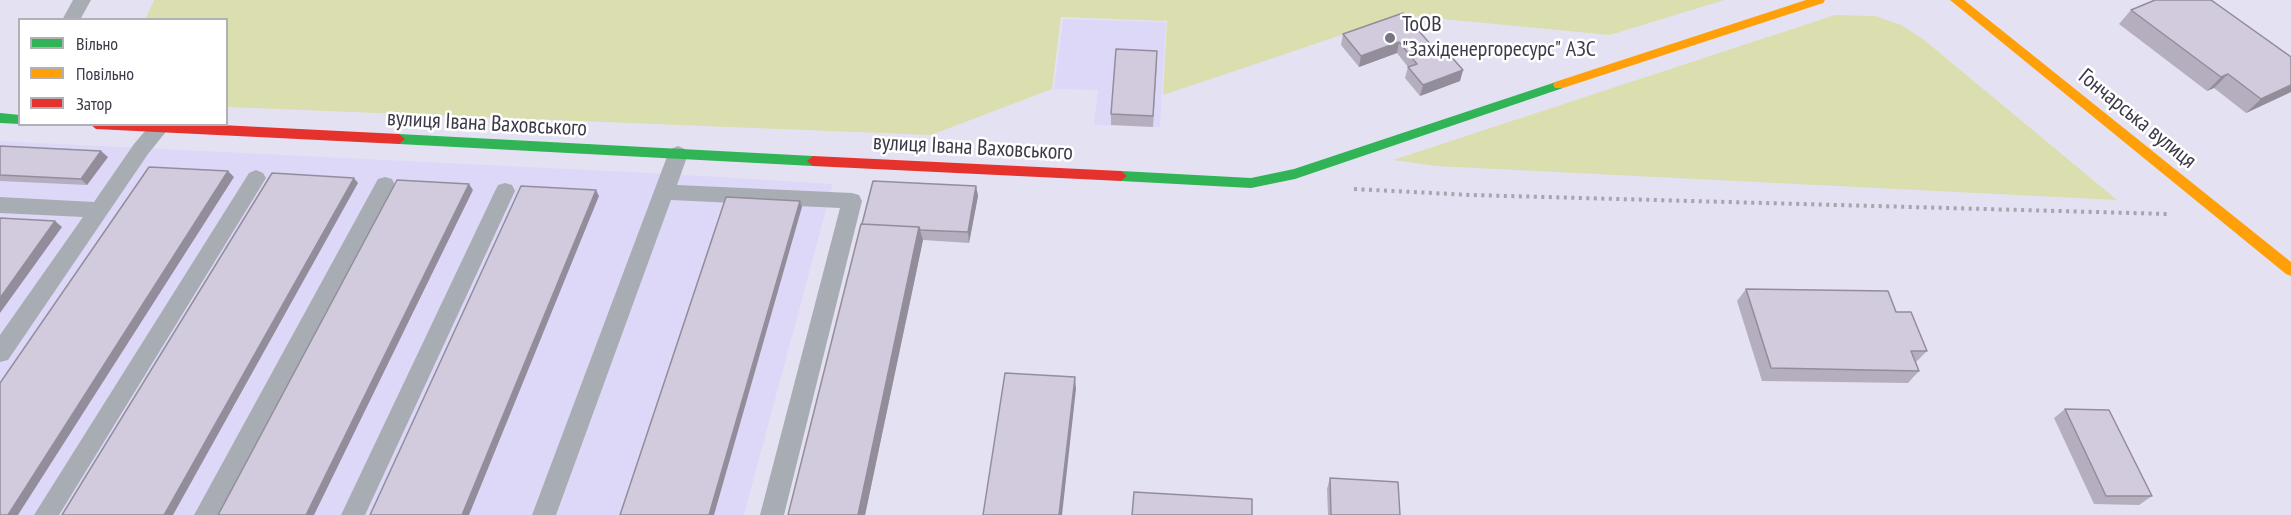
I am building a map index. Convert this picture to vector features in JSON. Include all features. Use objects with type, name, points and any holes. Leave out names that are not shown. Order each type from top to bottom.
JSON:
[{"type":"street","name":"вулиця Івана Ваховського","points":[[128,126],[1251,183],[1321,166],[1625,62],[1817,0]]},
{"type":"street","name":"Гончарська вулиця","points":[[1956,0],[2291,270]]},
{"type":"lane","points":[[72,18],[82,0]]},
{"type":"lane","points":[[0,353],[101,210],[141,148],[159,128]]},
{"type":"lane","points":[[544,515],[678,154]]},
{"type":"lane","points":[[46,515],[256,178]]},
{"type":"lane","points":[[206,515],[385,185]]},
{"type":"lane","points":[[353,515],[505,191]]},
{"type":"lane","points":[[664,192],[852,201],[772,515]]},
{"type":"lane","points":[[0,204],[101,210]]},
{"type":"path","points":[[1344,188],[1483,195],[2175,214]]},
{"type":"shaded area","points":[[1063,19],[1166,22],[1160,127],[1094,125],[1098,90],[1054,89]]},
{"type":"shaded area","points":[[0,141],[833,184],[744,515],[0,515]]},
{"type":"green space","points":[[154,0],[1724,0],[1610,35],[1401,15],[1163,95],[1167,21],[1061,17],[1052,89],[931,135],[228,107],[228,18],[146,18]]},
{"type":"green space","points":[[1835,15],[1875,16],[1901,25],[1923,39],[2117,200],[1436,166],[1393,160]]},
{"type":"building","points":[[2155,0],[2211,0],[2291,57],[2291,85],[2261,99],[2228,74],[2221,77],[2131,10]]},
{"type":"building","points":[[1403,13],[1440,55],[1448,53],[1463,70],[1423,85],[1408,67],[1417,64],[1399,42],[1361,56],[1343,34]]},
{"type":"building","points":[[1116,49],[1157,51],[1153,116],[1111,114]]},
{"type":"building","points":[[0,146],[101,151],[81,179],[0,175]]},
{"type":"building","points":[[149,167],[228,171],[8,515],[0,515],[0,383]]},
{"type":"building","points":[[272,173],[354,178],[164,515],[62,515]]},
{"type":"building","points":[[397,180],[469,184],[306,515],[218,515]]},
{"type":"building","points":[[873,181],[976,186],[968,232],[862,224]]},
{"type":"building","points":[[521,186],[596,190],[462,515],[370,515]]},
{"type":"building","points":[[726,197],[800,201],[709,515],[620,515]]},
{"type":"building","points":[[0,218],[55,221],[0,298]]},
{"type":"building","points":[[861,224],[919,227],[858,515],[788,515]]},
{"type":"building","points":[[1746,289],[1888,291],[1896,312],[1911,312],[1927,351],[1911,351],[1919,371],[1771,368]]},
{"type":"building","points":[[1005,373],[1075,377],[1059,515],[983,515]]},
{"type":"building","points":[[2065,409],[2109,410],[2152,496],[2106,496]]},
{"type":"building","points":[[1330,478],[1398,482],[1400,515],[1331,515]]},
{"type":"building","points":[[1134,492],[1252,499],[1252,515],[1132,515]]},
{"type":"traffic: fast","points":[[1121,176],[1251,183],[1295,174],[1559,85]]},
{"type":"traffic: fast","points":[[0,118],[18,120]]},
{"type":"traffic: fast","points":[[399,139],[813,161]]},
{"type":"traffic: slow","points":[[1559,85],[1819,0]]},
{"type":"traffic: slow","points":[[1956,0],[2291,270]]},
{"type":"traffic: jam","points":[[136,126],[399,139]]},
{"type":"traffic: jam","points":[[813,161],[1121,176]]},
{"type":"place","name":"ТоОВ \"Західенергоресурс\" АЗС","points":[[1390,38]]}]
